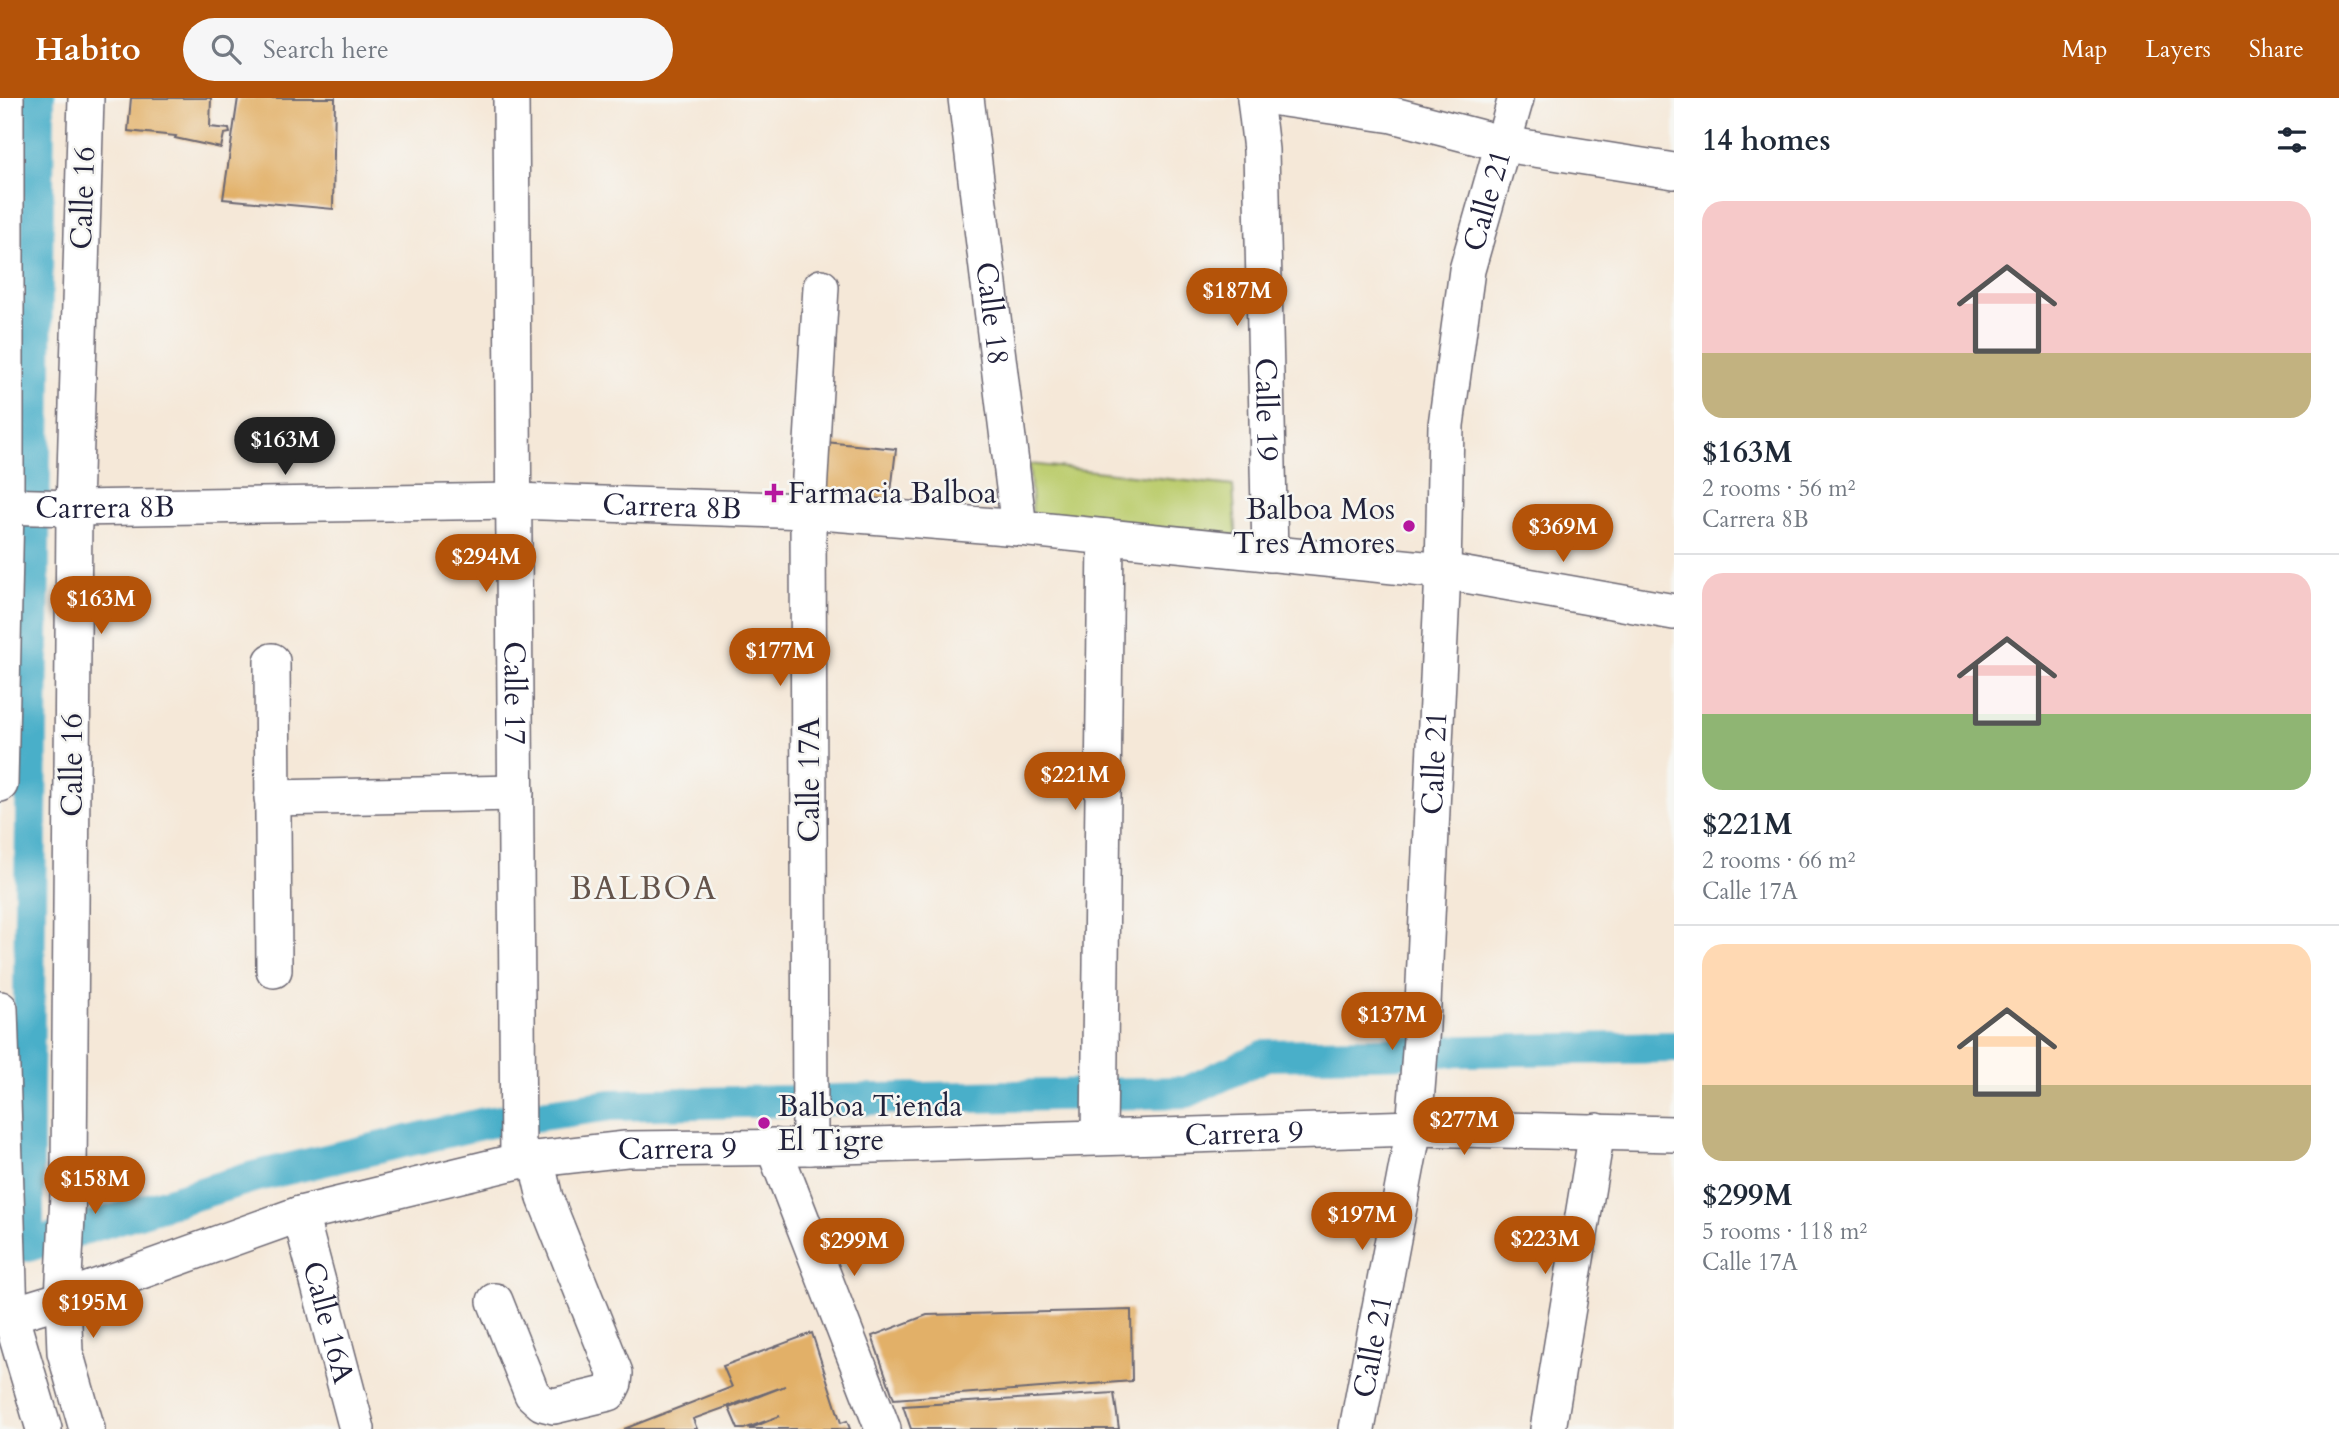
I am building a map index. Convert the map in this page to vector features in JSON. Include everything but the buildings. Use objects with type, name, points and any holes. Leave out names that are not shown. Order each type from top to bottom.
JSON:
[{"type":"street","name":"Calle 16","points":[[6,98],[69,1174],[62,1299],[65,1352],[87,1429]]},
{"type":"street","name":"Calle 16","points":[[0,784],[32,507],[86,98]]},
{"type":"street","name":"Calle 17","points":[[495,1301],[532,1394],[542,1403],[554,1406],[609,1393],[615,1373],[524,1151],[517,1089],[511,98]]},
{"type":"street","name":"Calle 18","points":[[966,98],[1019,528]]},
{"type":"street","name":"Calle 19","points":[[1255,98],[1261,150],[1270,554]]},
{"type":"street","points":[[1277,98],[1393,107],[1504,144],[1674,171]]},
{"type":"street","name":"Calle 21","points":[[1357,1429],[1414,1128],[1422,1026],[1443,571],[1446,425],[1467,270],[1516,98]]},
{"type":"street","name":"Calle 17A","points":[[810,1120],[808,510],[821,288]]},
{"type":"street","name":"Carrera 8B","points":[[32,507],[514,501],[808,510],[1019,528],[1443,571],[1674,612]]},
{"type":"street","points":[[1099,1114],[1106,537]]},
{"type":"street","points":[[272,662],[274,970]]},
{"type":"street","points":[[272,798],[516,793]]},
{"type":"street","points":[[0,1009],[5,1316],[44,1429]]},
{"type":"street","name":"Carrera 9","points":[[5,1316],[62,1299],[300,1214],[524,1151],[773,1146],[810,1120],[1099,1114],[1414,1128],[1674,1134]]},
{"type":"street","points":[[1548,1429],[1597,1131]]},
{"type":"street","points":[[773,1146],[883,1429]]},
{"type":"street","name":"Calle 16A","points":[[300,1214],[357,1429]]},
{"type":"green space","points":[[1029,464],[1233,486],[1237,543],[1033,520]]},
{"type":"waterway","points":[[39,98],[28,1246],[253,1177],[485,1123],[611,1105],[1187,1092],[1266,1055],[1674,1047]]},
{"type":"place","name":"Farmacia Balboa","points":[[774,493]]},
{"type":"place","name":"Balboa Mos Tres Amores","points":[[1409,526]]},
{"type":"place","name":"Balboa Tienda El Tigre","points":[[764,1123]]},
{"type":"district","name":"BALBOA","points":[[644,889]]}]
